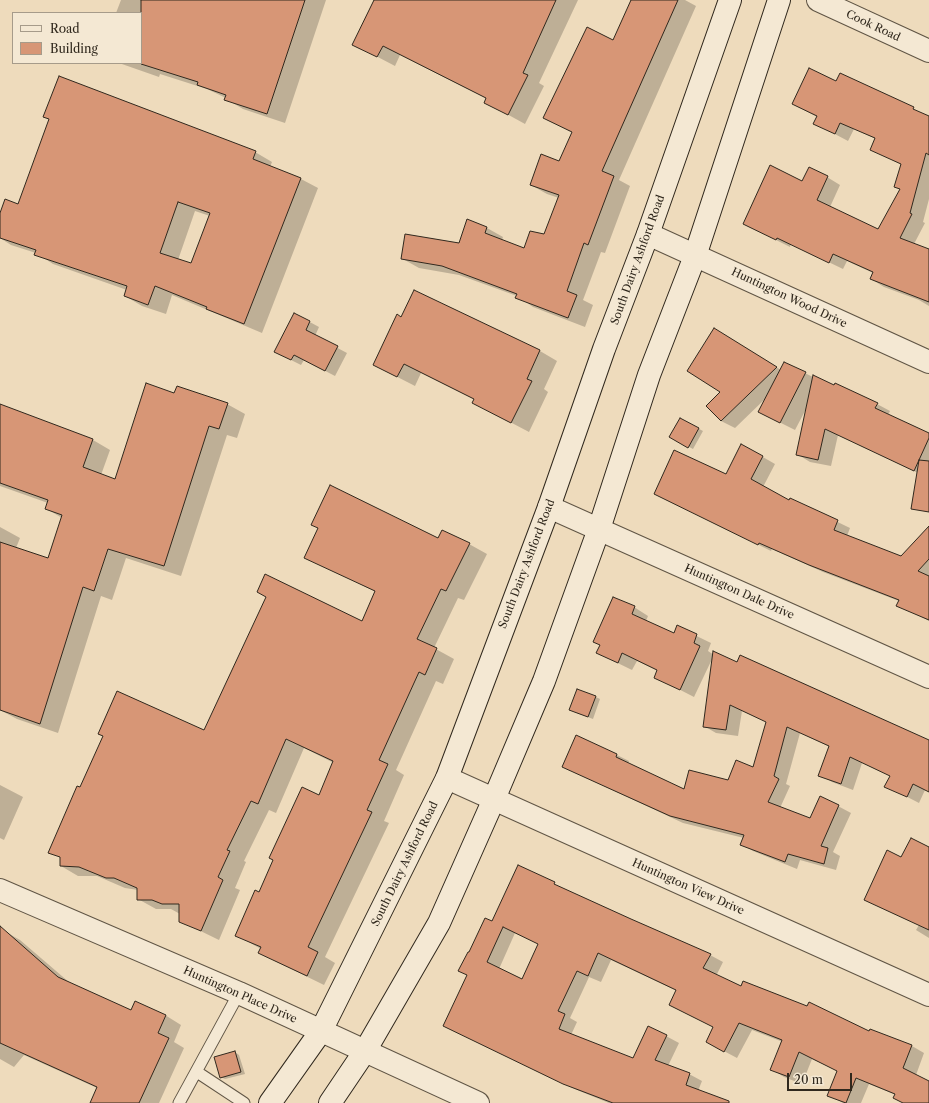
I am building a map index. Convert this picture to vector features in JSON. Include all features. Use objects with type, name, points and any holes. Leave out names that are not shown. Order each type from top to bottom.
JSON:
[{"type":"main road","name":"South Dairy Ashford Road","points":[[270,1103],[321,1031],[447,778],[549,507],[604,349],[648,234],[730,0]]},
{"type":"main road","points":[[330,1103],[364,1051],[439,923],[544,681],[599,529],[649,375],[695,256],[779,0]]},
{"type":"main road","name":"Cook Road","points":[[818,0],[929,51]]},
{"type":"main road","name":"Huntington Wood Drive","points":[[648,234],[929,362]]},
{"type":"main road","name":"Huntington Dale Drive","points":[[549,507],[929,677]]},
{"type":"main road","name":"Huntington View Drive","points":[[447,778],[929,995]]},
{"type":"main road","name":"Huntington Place Drive","points":[[0,890],[239,993],[478,1103]]},
{"type":"lane","points":[[179,1103],[239,993]]},
{"type":"lane","points":[[197,1072],[244,1103]]},
{"type":"building","points":[[141,0],[305,0],[267,114],[224,100],[226,95],[197,85],[198,82],[141,64]]},
{"type":"building","points":[[374,0],[556,0],[523,73],[528,75],[508,115],[484,103],[486,98],[383,46],[377,57],[352,45]]},
{"type":"building","points":[[631,0],[678,0],[602,171],[614,176],[588,245],[584,243],[567,291],[577,295],[568,318],[515,298],[517,294],[442,266],[401,259],[405,234],[459,243],[467,219],[487,227],[485,233],[524,248],[530,231],[544,234],[559,195],[530,185],[541,154],[559,161],[572,132],[543,118],[587,27],[613,40]]},
{"type":"building","points":[[809,68],[836,81],[840,73],[914,107],[913,109],[929,116],[929,155],[926,153],[910,213],[912,214],[900,238],[929,249],[929,302],[870,279],[873,272],[833,254],[829,263],[777,238],[776,240],[743,224],[770,165],[802,181],[809,167],[828,176],[817,200],[878,229],[900,189],[894,187],[901,164],[870,150],[875,138],[840,123],[835,134],[813,124],[817,116],[792,104]]},
{"type":"building","points":[[59,76],[256,151],[253,159],[301,178],[244,324],[155,286],[148,305],[124,296],[127,286],[34,255],[36,250],[0,238],[0,213],[5,199],[18,204],[49,119],[43,117]],"holes":[[[178,202],[210,213],[191,263],[160,253]]]},
{"type":"building","points":[[414,290],[540,350],[527,379],[532,381],[511,423],[472,403],[474,399],[404,364],[397,377],[373,365],[397,314],[401,317]]},
{"type":"building","points":[[294,313],[310,321],[306,330],[338,346],[325,371],[294,355],[291,360],[274,352]]},
{"type":"building","points":[[714,328],[777,367],[721,421],[706,406],[720,392],[687,371]]},
{"type":"building","points":[[784,362],[806,372],[780,423],[758,412]]},
{"type":"building","points":[[813,375],[834,385],[835,383],[878,403],[875,408],[929,433],[929,438],[914,471],[825,429],[818,460],[796,455]]},
{"type":"building","points":[[146,383],[174,393],[177,386],[228,403],[219,429],[209,426],[164,566],[108,549],[94,591],[83,587],[40,724],[0,710],[0,542],[48,558],[62,515],[45,509],[48,500],[0,483],[0,404],[93,439],[83,467],[115,479]]},
{"type":"building","points":[[680,418],[699,428],[688,448],[669,437]]},
{"type":"building","points":[[741,444],[763,456],[751,479],[789,500],[790,498],[838,520],[834,530],[901,556],[929,526],[929,559],[918,571],[929,576],[929,620],[896,606],[899,600],[809,565],[759,543],[758,545],[654,494],[674,450],[726,474]]},
{"type":"building","points":[[919,460],[929,461],[929,512],[911,509]]},
{"type":"building","points":[[330,485],[438,538],[442,530],[470,543],[446,591],[441,589],[417,639],[437,648],[425,675],[419,672],[379,760],[388,764],[367,810],[372,812],[308,947],[318,952],[307,976],[258,953],[261,947],[235,936],[255,890],[259,892],[273,860],[269,858],[302,787],[319,795],[333,761],[286,739],[258,804],[251,801],[227,850],[230,851],[218,877],[223,880],[201,931],[179,922],[179,904],[162,904],[152,900],[137,900],[137,888],[114,878],[106,878],[79,867],[60,866],[60,857],[48,853],[77,786],[80,787],[103,736],[98,734],[117,691],[204,730],[266,597],[257,592],[265,574],[362,621],[375,591],[304,558],[318,528],[311,525]]},
{"type":"building","points":[[613,597],[635,606],[632,614],[674,633],[677,625],[697,634],[694,643],[700,646],[680,690],[654,678],[657,670],[622,653],[618,663],[596,653],[600,645],[593,642]]},
{"type":"building","points":[[713,651],[737,662],[740,655],[929,740],[929,792],[913,784],[907,797],[884,787],[890,776],[850,757],[841,784],[818,776],[829,746],[787,727],[774,776],[779,779],[768,802],[810,818],[820,796],[839,805],[821,846],[828,848],[824,864],[788,854],[785,862],[740,845],[744,835],[670,816],[562,767],[576,735],[617,754],[616,757],[684,789],[689,770],[728,780],[736,760],[753,767],[766,722],[730,705],[726,730],[703,727]]},
{"type":"building","points":[[577,689],[596,696],[588,717],[569,710]]},
{"type":"building","points":[[911,838],[929,847],[929,930],[864,900],[887,850],[901,857]]},
{"type":"building","points":[[518,865],[555,882],[554,884],[711,954],[703,968],[741,986],[743,981],[807,1006],[809,1002],[869,1031],[870,1029],[912,1045],[903,1068],[929,1081],[929,1103],[903,1103],[893,1098],[895,1094],[856,1078],[846,1103],[827,1096],[837,1071],[799,1052],[789,1077],[770,1070],[782,1040],[739,1023],[724,1052],[706,1042],[713,1027],[669,1005],[676,990],[598,953],[588,976],[577,971],[558,1011],[565,1014],[559,1029],[633,1058],[648,1026],[667,1035],[655,1060],[690,1073],[686,1085],[729,1101],[729,1103],[613,1103],[563,1084],[443,1026],[467,975],[458,971],[485,918],[492,921]],"holes":[[[503,927],[538,944],[522,979],[487,962]]]},
{"type":"building","points":[[0,926],[58,977],[131,1010],[135,1001],[166,1015],[158,1033],[169,1038],[139,1103],[90,1103],[97,1087],[0,1043]]},
{"type":"building","points":[[235,1051],[241,1072],[220,1078],[214,1057]]}]
